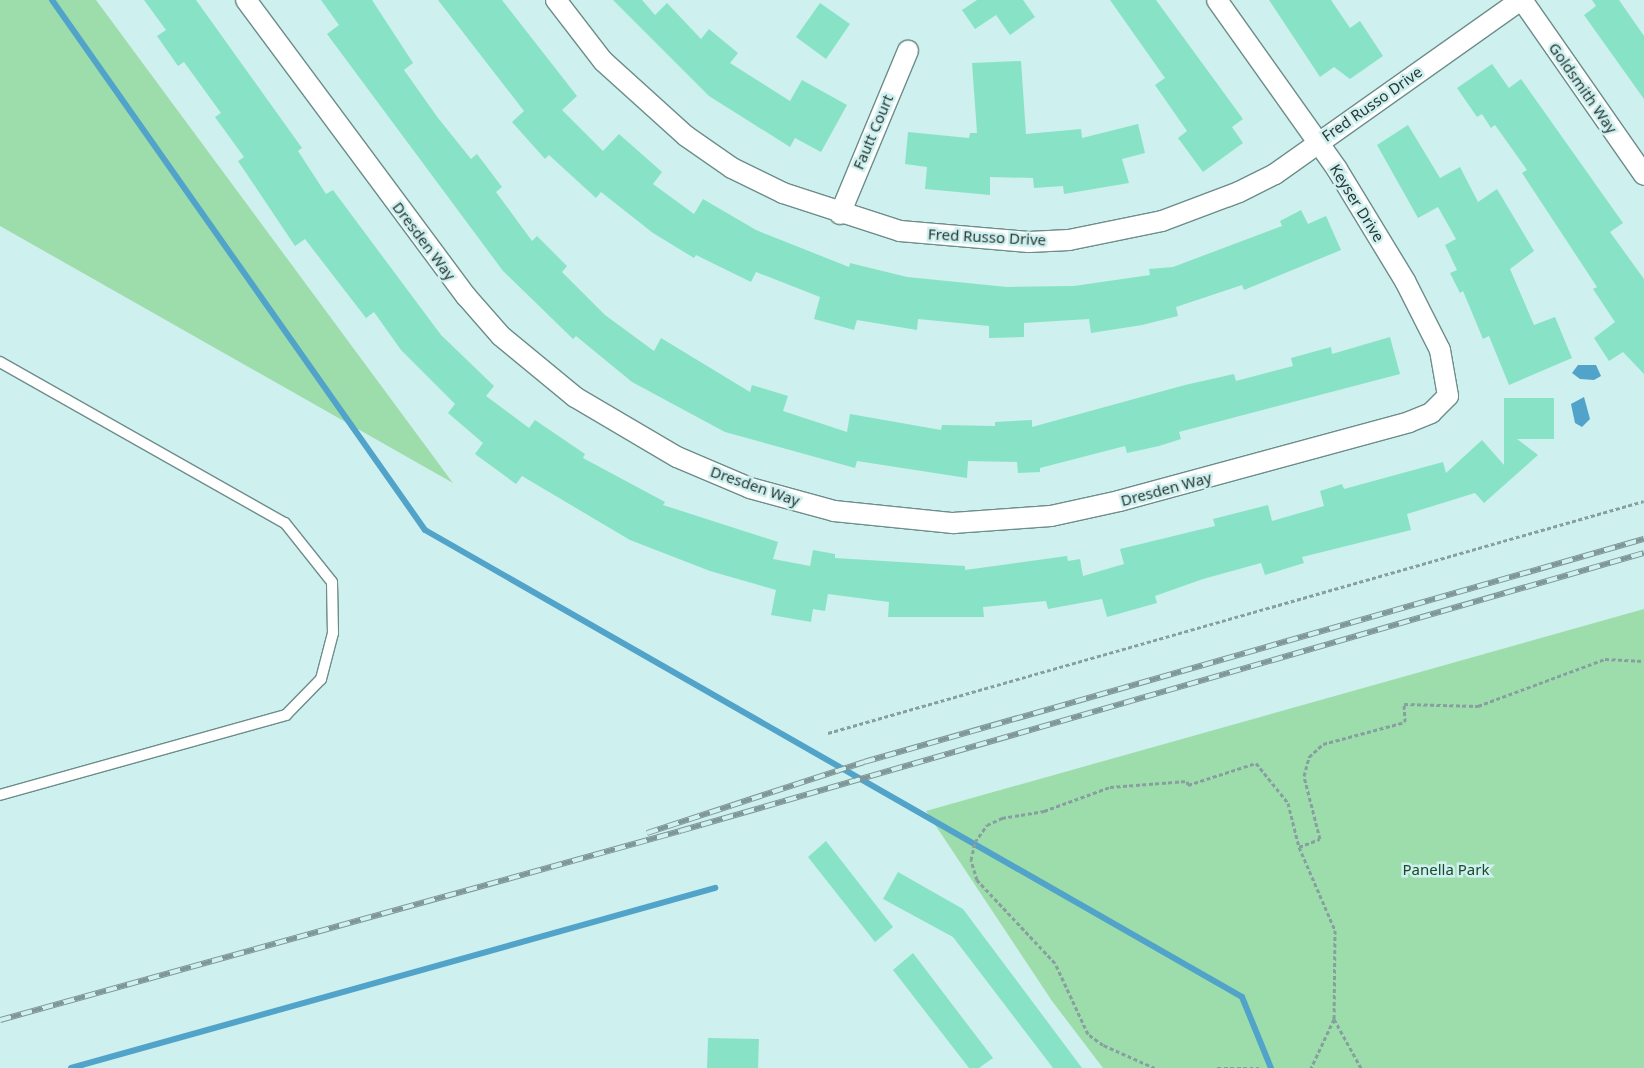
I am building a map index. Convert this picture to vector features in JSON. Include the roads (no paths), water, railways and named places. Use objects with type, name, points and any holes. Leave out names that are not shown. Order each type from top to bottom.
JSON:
[{"type":"street","name":"Dresden Way","points":[[246,0],[445,269],[502,336],[560,385],[625,428],[677,457],[750,488],[834,511],[893,519],[953,523],[1051,516],[1409,422],[1431,413],[1448,396]]},
{"type":"street","name":"Fred Russo Drive","points":[[556,0],[604,61],[686,136],[732,168],[840,214],[900,230],[953,237],[1069,240],[1203,208],[1275,174],[1521,0]]},
{"type":"street","name":"Keyser Drive","points":[[1217,0],[1318,142],[1405,281],[1440,350],[1448,396]]},
{"type":"street","name":"Goldsmith Way","points":[[1521,0],[1644,175]]},
{"type":"street","name":"Fautt Court","points":[[840,214],[908,51]]},
{"type":"lane","points":[[0,362],[285,523],[332,582],[333,633],[321,679],[286,714],[0,796]]},
{"type":"water","points":[[1578,365],[1596,365],[1601,376],[1594,380],[1580,379],[1572,373]]},
{"type":"water","points":[[1584,397],[1590,419],[1582,427],[1575,423],[1571,404]]},
{"type":"waterway","points":[[52,0],[425,530],[1242,997],[1271,1068]]},
{"type":"waterway","points":[[71,1068],[715,888]]},
{"type":"railway","points":[[647,833],[864,762],[1644,539]]},
{"type":"railway","points":[[0,1020],[680,831],[1644,553]]},
{"type":"park label","name":"Panella Park","points":[[1446,870]]}]
